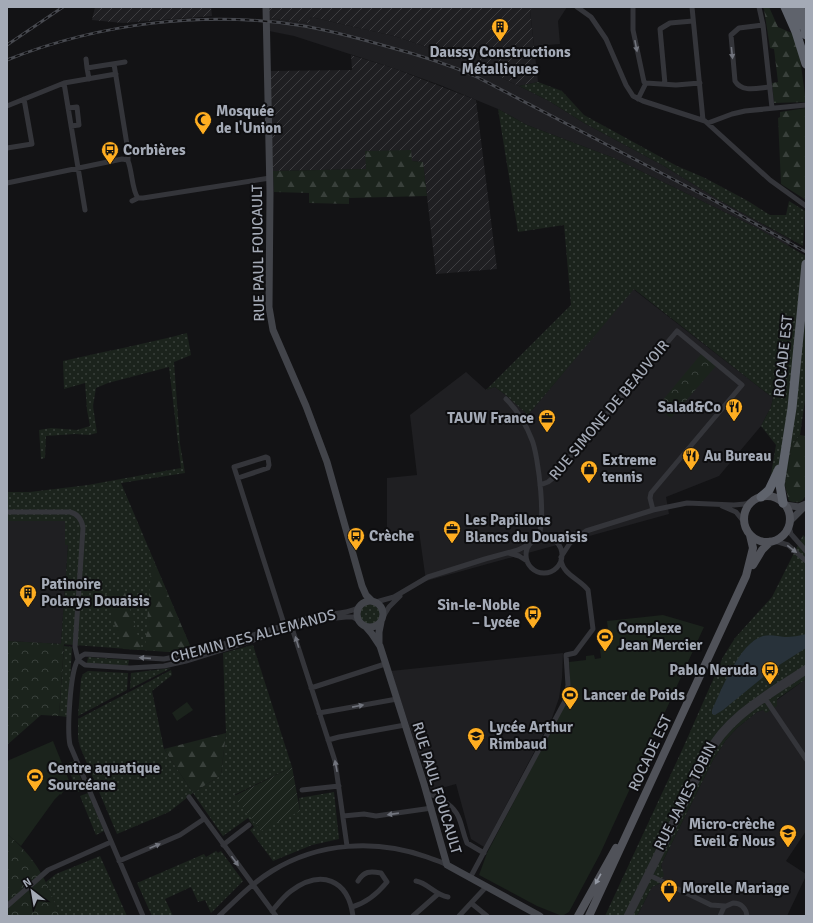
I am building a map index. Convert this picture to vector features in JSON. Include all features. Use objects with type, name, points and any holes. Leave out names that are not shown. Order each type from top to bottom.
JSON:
[{"type":"highway","points":[[785,7],[796,32],[806,64]]},
{"type":"highway","points":[[793,7],[806,54]]},
{"type":"highway","points":[[800,7],[806,35]]},
{"type":"highway","name":"ROCADE EST","points":[[784,504],[780,487],[784,451],[792,408],[806,264]]},
{"type":"highway","name":"ROCADE EST","points":[[757,499],[767,492],[772,486],[784,451]]},
{"type":"main road","points":[[773,497],[784,504],[789,512],[789,524],[784,535],[773,541],[760,541],[750,535],[744,522],[746,511],[757,499],[773,497]]},
{"type":"main road","name":"ROCADE EST","points":[[746,576],[753,548],[750,535]]},
{"type":"main road","name":"ROCADE EST","points":[[589,916],[746,576],[762,550],[773,541]]},
{"type":"main road","name":"ROCADE EST","points":[[578,915],[639,810]]},
{"type":"street","name":"RUE PAUL FOUCAULT","points":[[266,7],[270,178],[270,322],[310,415],[327,462],[362,586],[366,595],[374,602]]},
{"type":"street","points":[[577,7],[590,17],[606,39],[627,88],[632,94],[638,99],[706,122],[770,180],[806,206]]},
{"type":"street","points":[[633,7],[633,30],[643,78],[646,83]]},
{"type":"street","points":[[692,7],[700,83],[706,122]]},
{"type":"street","points":[[760,7],[772,108]]},
{"type":"street","points":[[665,84],[660,28],[670,23],[694,21]]},
{"type":"street","points":[[763,25],[741,27],[731,35],[735,81],[737,84],[746,89],[770,87]]},
{"type":"street","points":[[86,59],[89,79]]},
{"type":"street","points":[[87,68],[124,62]]},
{"type":"street","points":[[114,64],[128,151],[128,160],[135,193],[138,198]]},
{"type":"street","points":[[7,106],[64,83],[116,74]]},
{"type":"street","points":[[64,83],[85,210]]},
{"type":"street","points":[[638,99],[646,83]]},
{"type":"street","points":[[646,83],[676,85],[700,83]]},
{"type":"street","points":[[7,148],[32,144],[24,99]]},
{"type":"street","points":[[706,122],[732,114],[806,105]]},
{"type":"street","points":[[68,108],[77,107],[79,125],[71,126]]},
{"type":"street","points":[[7,183],[122,159],[128,160]]},
{"type":"street","points":[[132,201],[138,198],[270,178]]},
{"type":"street","name":"RUE SIMONE DE BEAUVOIR","points":[[540,485],[548,482],[556,475],[677,331],[742,385],[651,493],[650,500],[653,510]]},
{"type":"street","points":[[406,590],[389,607],[382,620],[374,627],[366,627],[358,620],[357,614],[359,607],[366,602],[388,599],[428,577],[518,550],[530,544],[540,535],[540,485],[538,463],[533,441],[521,418],[506,398]]},
{"type":"street","points":[[238,478],[268,468],[268,458],[266,457],[234,467],[285,628]]},
{"type":"street","points":[[536,539],[544,537],[561,540],[585,530],[653,510],[687,503],[740,505],[757,499]]},
{"type":"street","points":[[713,504],[733,510],[744,522]]},
{"type":"street","points":[[784,504],[799,507],[806,505]]},
{"type":"street","points":[[806,505],[789,524],[791,534],[806,551]]},
{"type":"street","points":[[7,512],[70,512],[78,516],[82,521],[83,528],[75,646],[78,660],[73,673],[69,739],[72,750],[143,916]]},
{"type":"street","points":[[470,878],[565,701],[568,687],[566,655],[576,653],[593,630],[588,590],[571,576],[562,566],[559,546],[544,531],[541,522]]},
{"type":"street","points":[[549,572],[556,567],[570,543],[582,534],[594,528]]},
{"type":"street","points":[[773,541],[788,545],[806,561]]},
{"type":"street","points":[[527,561],[526,551],[530,544]]},
{"type":"street","points":[[504,553],[517,555],[527,561],[535,570],[544,572],[560,571],[571,576]]},
{"type":"street","name":"RUE PAUL FOUCAULT","points":[[359,607],[362,586]]},
{"type":"street","points":[[374,602],[382,609],[382,620]]},
{"type":"street","name":"CHEMIN DES ALLEMANDS","points":[[292,626],[321,615],[350,611],[359,607]]},
{"type":"street","name":"CHEMIN DES ALLEMANDS","points":[[285,628],[186,661],[168,665],[130,668],[85,665],[78,660],[85,654],[161,659],[176,658],[292,626],[314,621],[348,617],[358,620]]},
{"type":"street","name":"RUE PAUL FOUCAULT","points":[[382,620],[379,630],[380,646],[432,808],[447,865],[537,914],[544,916]]},
{"type":"street","points":[[292,626],[336,764],[347,846]]},
{"type":"street","name":"RUE PAUL FOUCAULT","points":[[366,627],[380,646]]},
{"type":"street","points":[[311,688],[385,664]]},
{"type":"street","name":"RUE JAMES TOBIN","points":[[765,697],[806,667]]},
{"type":"street","name":"RUE JAMES TOBIN","points":[[630,916],[711,744],[731,719],[806,672]]},
{"type":"street","points":[[765,697],[806,759]]},
{"type":"street","points":[[320,713],[396,699]]},
{"type":"street","points":[[328,740],[405,725]]},
{"type":"street","points":[[302,790],[339,786]]},
{"type":"street","points":[[428,795],[434,795],[454,808],[458,815],[467,843],[484,853]]},
{"type":"street","points":[[189,797],[276,916]]},
{"type":"street","points":[[343,816],[364,814],[376,816],[432,808]]},
{"type":"street","points":[[119,861],[182,834],[204,818]]},
{"type":"street","points":[[223,845],[250,825]]},
{"type":"street","points":[[7,906],[48,870],[111,842]]},
{"type":"street","points":[[219,916],[252,885],[271,872],[296,859],[320,851],[347,846],[394,848],[416,853],[447,865]]},
{"type":"street","points":[[352,907],[371,898],[387,882],[381,873],[369,872],[364,873],[358,881]]},
{"type":"street","points":[[649,874],[711,905],[716,909],[720,916]]},
{"type":"street","name":"RUE JAMES TOBIN","points":[[626,916],[649,874]]},
{"type":"street","points":[[272,910],[296,888],[307,882],[322,879],[331,880],[340,886],[347,895],[352,907],[353,916]]},
{"type":"street","points":[[416,881],[426,884],[438,894],[448,896]]},
{"type":"street","points":[[459,916],[486,887]]},
{"type":"street","points":[[413,916],[438,894]]},
{"type":"street","points":[[471,903],[487,916]]},
{"type":"street","points":[[711,905],[725,906],[732,903],[739,904],[745,909],[747,916]]},
{"type":"street","points":[[720,916],[721,911],[725,906]]},
{"type":"shaded area","points":[[95,7],[211,7],[212,16],[123,23],[92,20]]},
{"type":"shaded area","points":[[268,7],[532,7],[530,11],[538,82],[519,86],[454,56],[394,36],[311,17],[309,23],[268,18]]},
{"type":"shaded area","points":[[532,7],[567,7],[558,21],[560,44],[534,46],[530,10]]},
{"type":"shaded area","points":[[311,17],[394,36],[454,56],[519,86],[549,101],[584,123],[664,166],[719,200],[791,240],[788,247],[755,227],[614,158],[527,125],[498,109],[440,85],[393,68],[294,36],[269,31],[268,18],[309,23]]},
{"type":"shaded area","points":[[351,55],[393,68],[476,100],[497,269],[436,274],[423,162],[412,161],[366,169],[273,171],[269,71],[352,70]]},
{"type":"shaded area","points":[[633,289],[773,398],[771,407],[761,426],[719,476],[666,497],[669,514],[426,581],[419,531],[387,533],[387,478],[417,475],[410,415],[466,372],[486,390],[495,387],[528,415]]},
{"type":"shaded area","points":[[7,521],[65,521],[65,544],[68,545],[61,644],[7,641]]},
{"type":"shaded area","points":[[806,634],[806,648],[773,669],[723,710],[715,715],[712,714],[712,710],[732,668],[746,648],[754,640],[766,635],[788,637]]},
{"type":"shaded area","name":"Lycée Arthur Rimbaud","points":[[563,653],[562,678],[559,698],[552,718],[484,847],[471,839],[456,784],[431,791],[391,671]]},
{"type":"shaded area","points":[[806,679],[806,831],[786,861],[806,874],[806,876],[787,916],[637,916],[652,887],[659,884],[662,868],[661,865],[713,760],[726,740],[737,728],[757,712],[763,710]]},
{"type":"green space","points":[[762,7],[769,7],[778,27],[794,34],[799,51],[806,102],[774,103],[772,83],[778,82],[774,49],[770,48],[764,9]]},
{"type":"green space","points":[[538,82],[562,91],[584,115],[677,166],[705,178],[748,201],[770,215],[786,215],[789,201],[805,211],[803,246],[719,200],[664,166],[584,123],[549,101],[519,86]]},
{"type":"green space","points":[[806,108],[806,200],[781,184],[778,118],[780,117],[780,112]]},
{"type":"green space","points":[[498,109],[527,125],[614,158],[755,227],[806,256],[806,393],[800,435],[792,445],[785,486],[770,480],[776,445],[761,426],[771,407],[773,398],[634,289],[528,415],[495,387],[486,390],[571,305],[564,225],[518,232]]},
{"type":"green space","points":[[411,150],[412,161],[423,162],[427,196],[349,198],[349,204],[309,203],[309,193],[274,192],[273,171],[366,169],[365,151]]},
{"type":"green space","points":[[187,333],[191,355],[174,362],[180,444],[185,473],[121,483],[191,648],[178,652],[168,652],[61,644],[68,545],[65,545],[65,521],[7,521],[7,492],[30,492],[88,485],[181,468],[169,367],[108,383],[96,388],[93,406],[97,433],[89,435],[75,434],[46,436],[45,458],[41,459],[39,430],[51,428],[77,430],[90,426],[85,383],[64,389],[63,361]]},
{"type":"green space","points":[[702,353],[716,366],[671,418],[657,407]]},
{"type":"green space","points":[[800,435],[806,436],[806,494],[803,500],[797,502],[789,501],[785,486],[792,445]]},
{"type":"green space","points":[[803,535],[806,538],[806,679],[777,699],[777,706],[766,713],[763,710],[757,712],[737,728],[726,740],[713,760],[661,865],[664,875],[659,884],[652,887],[637,916],[605,916],[683,748],[723,657],[735,638],[772,597]]},
{"type":"green space","points":[[152,557],[191,648],[178,652],[145,650]]},
{"type":"green space","points":[[124,589],[142,650],[123,649],[105,595]]},
{"type":"green space","points":[[370,604],[377,607],[380,614],[377,621],[370,624],[363,621],[360,614],[363,607]]},
{"type":"green space","points":[[663,615],[704,627],[600,854],[569,912],[562,916],[537,906],[479,875],[487,853],[565,704],[570,683],[569,662],[586,660],[586,656],[594,655],[595,659],[601,658],[600,649],[610,648],[607,621]]},
{"type":"green space","points":[[7,641],[64,644],[59,716],[41,715],[7,745]]},
{"type":"green space","points":[[253,645],[292,767],[234,795],[300,811],[299,798],[334,792],[339,839],[312,845],[273,861],[250,830],[254,827],[248,818],[223,836],[193,793],[221,775],[226,733],[223,653]]},
{"type":"green space","points":[[64,646],[72,647],[68,717],[59,716]]},
{"type":"green space","points":[[88,657],[129,660],[128,666],[87,663]]},
{"type":"green space","points":[[171,668],[130,689],[131,673]]},
{"type":"green space","points":[[171,670],[172,675],[152,691],[164,749],[193,793],[169,812],[117,834],[80,747],[78,738],[78,719]]},
{"type":"green space","points":[[88,671],[128,673],[127,690],[78,716],[81,679],[83,674]]},
{"type":"green space","points":[[187,702],[193,710],[177,721],[172,713]]},
{"type":"green space","points":[[226,733],[221,775],[193,793],[164,749]]},
{"type":"green space","name":"Centre aquatique Sourcéane","points":[[53,741],[70,783],[61,795],[60,794],[55,799],[21,846],[7,834],[7,761]]},
{"type":"green space","points":[[74,761],[85,789],[78,792],[66,764]]},
{"type":"green space","points":[[292,767],[300,811],[261,831],[234,796]]},
{"type":"green space","points":[[88,793],[104,831],[96,835],[80,796]]},
{"type":"green space","points":[[7,834],[18,844],[40,871],[60,916],[7,916]]},
{"type":"green space","points":[[216,851],[218,853],[221,851],[243,881],[211,913],[205,900],[198,902],[191,887],[165,899],[173,916],[152,916],[137,883],[204,854],[206,857]]},
{"type":"green space","points":[[100,856],[127,916],[60,916],[46,882],[56,874]]},
{"type":"railway","points":[[7,45],[63,7]]},
{"type":"railway","points":[[7,60],[42,47],[78,37],[153,23],[229,19],[267,21],[304,26],[336,33],[422,57],[475,76],[713,200],[806,252]]},
{"type":"place","name":"Daussy Constructions Métalliques","points":[[500,42]]},
{"type":"place","name":"Mosquée de l'Union","points":[[203,135]]},
{"type":"place","name":"Corbières","points":[[110,165]]},
{"type":"place","name":"Salad&Co","points":[[734,422]]},
{"type":"place","name":"TAUW France","points":[[547,433]]},
{"type":"place","name":"Au Bureau","points":[[691,471]]},
{"type":"place","name":"Extreme tennis","points":[[589,484]]},
{"type":"place","name":"Les Papillons Blancs du Douaisis","points":[[452,544]]},
{"type":"place","name":"Crèche","points":[[356,551]]},
{"type":"place","name":"Patinoire Polarys Douaisis","points":[[28,608]]},
{"type":"place","name":"Sin-le-Noble – Lycée","points":[[533,629]]},
{"type":"place","name":"Complexe Jean Mercier","points":[[605,652]]},
{"type":"place","name":"Pablo Neruda","points":[[770,685]]},
{"type":"place","name":"Lancer de Poids","points":[[570,710]]},
{"type":"place","name":"Lycée Arthur Rimbaud","points":[[476,751]]},
{"type":"place","name":"Centre aquatique Sourcéane","points":[[35,792]]},
{"type":"place","name":"Micro-crèche Eveil & Nous","points":[[788,848]]},
{"type":"place","name":"Morelle Mariage","points":[[669,903]]}]
